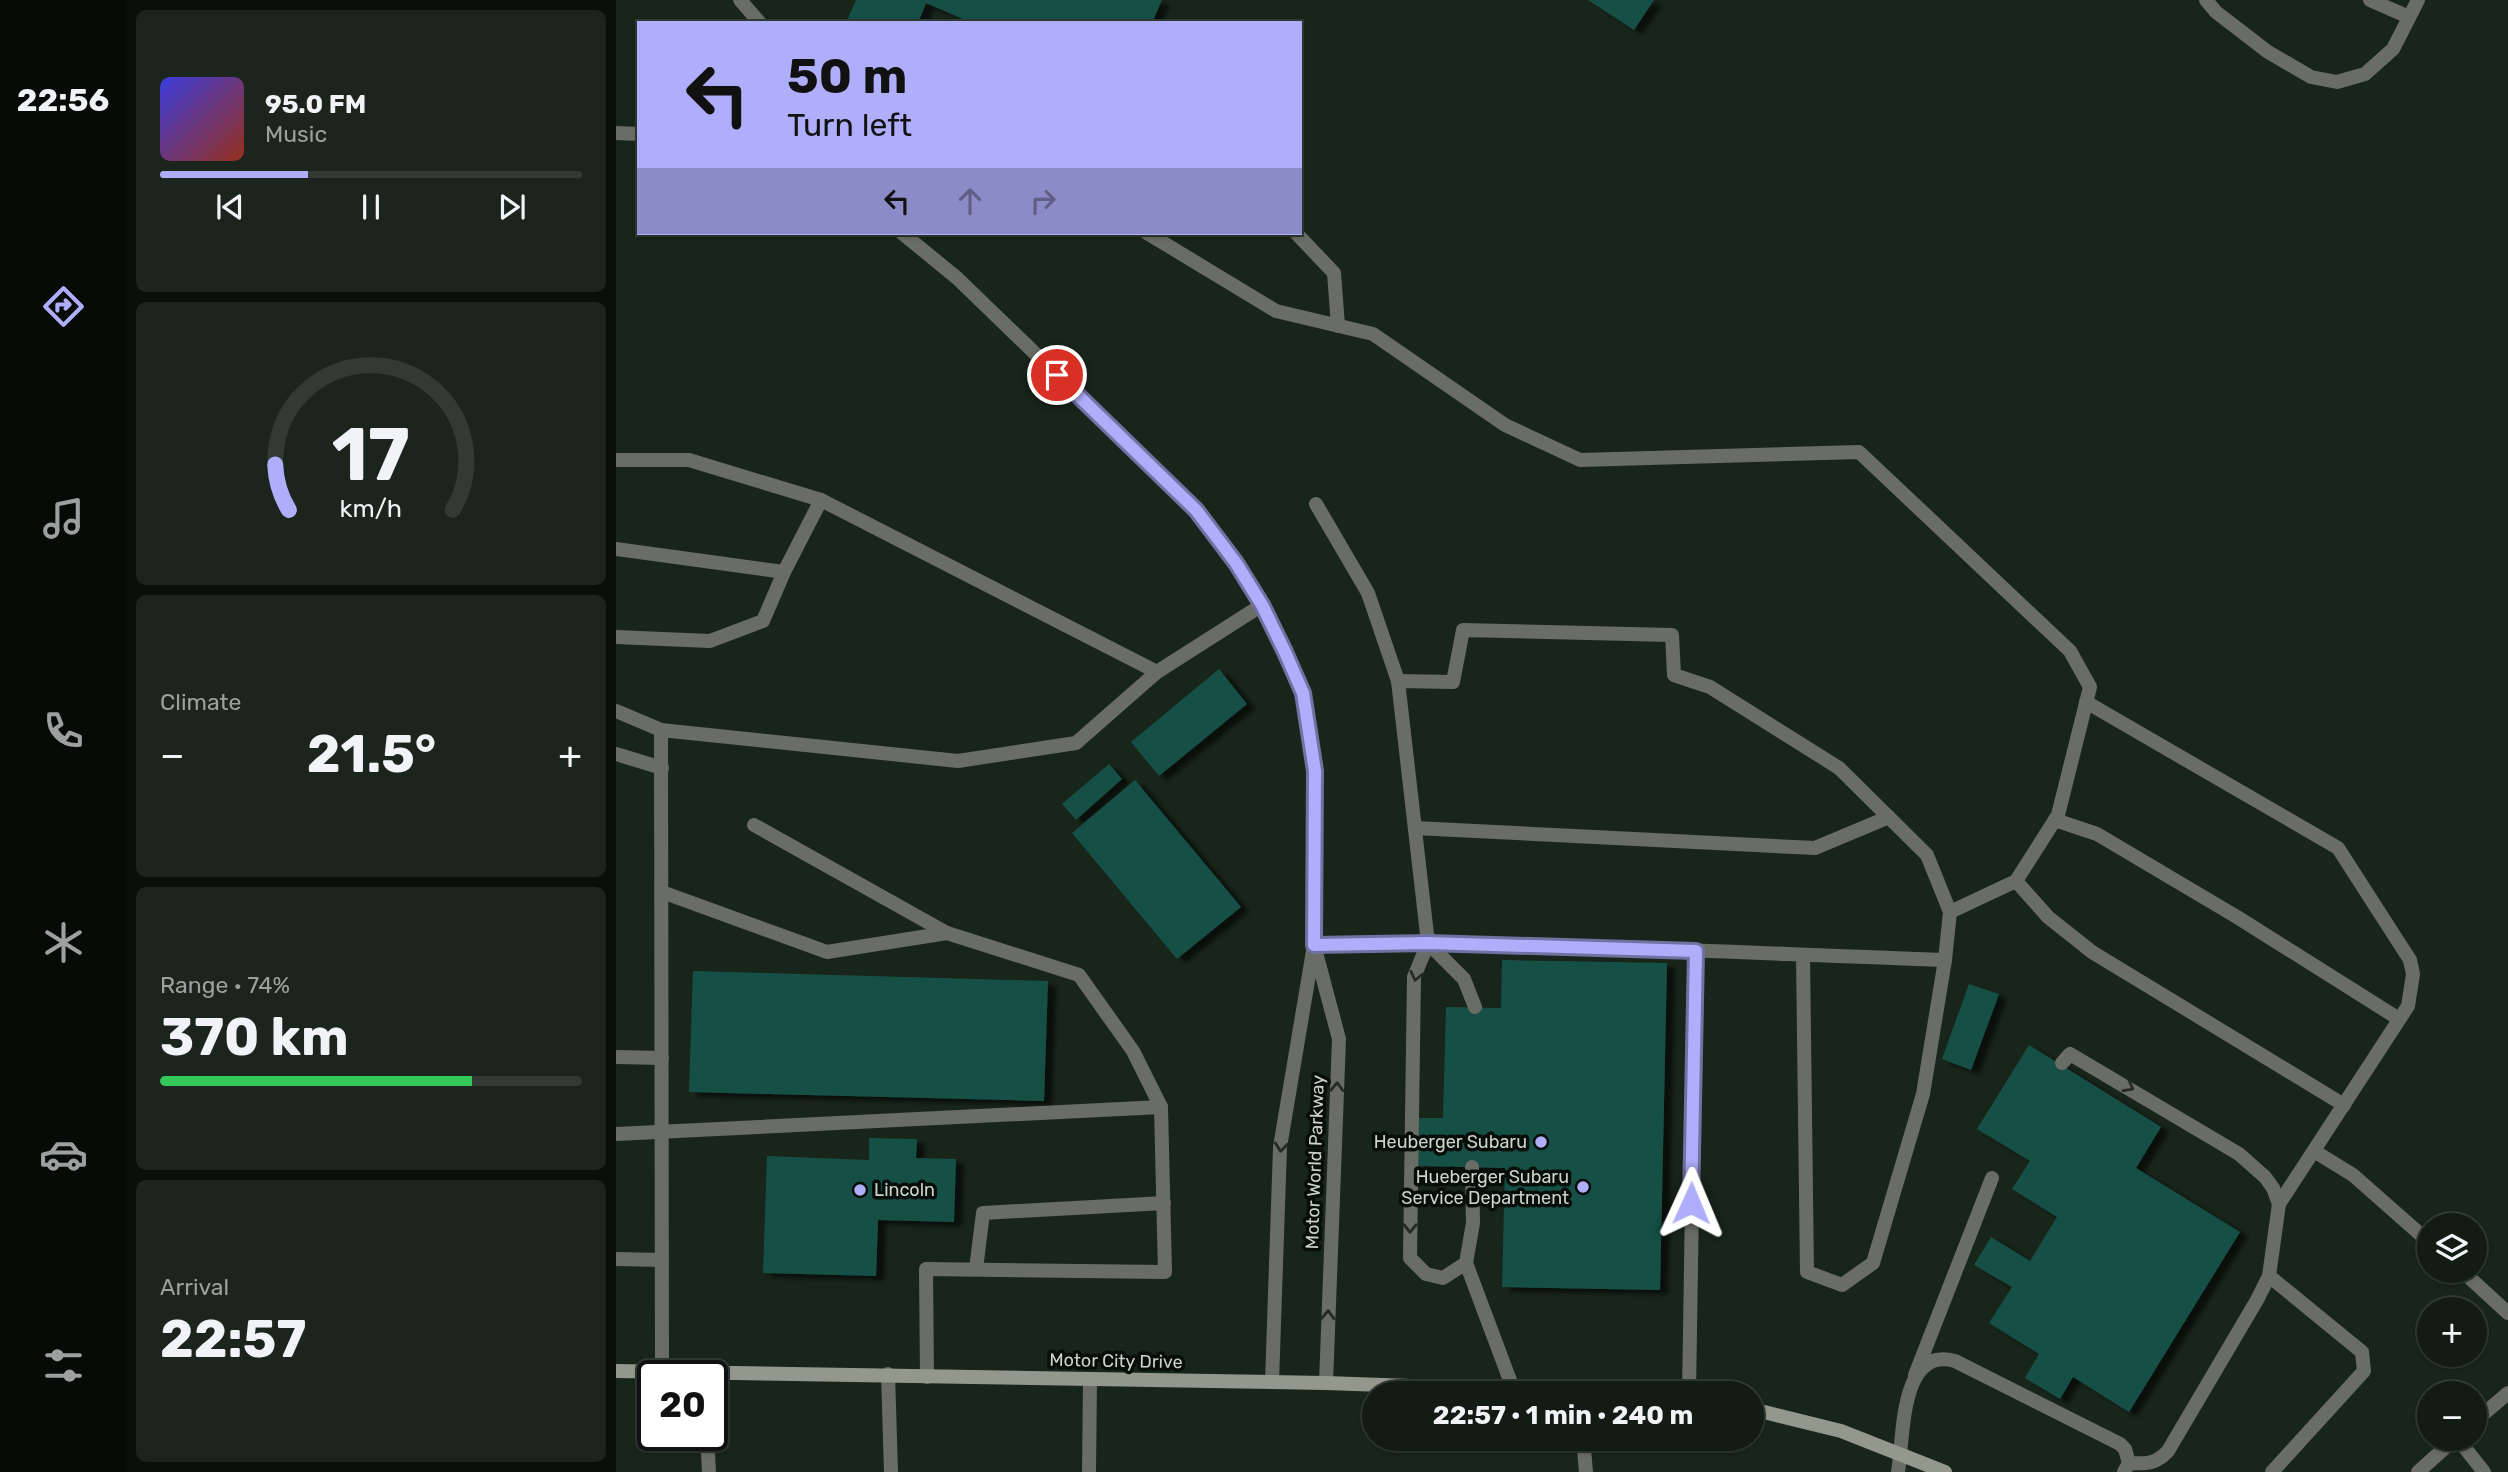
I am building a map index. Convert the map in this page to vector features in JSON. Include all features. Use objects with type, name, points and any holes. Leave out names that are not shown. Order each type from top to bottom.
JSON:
[{"type":"street","points":[[740,0],[758,21]]},
{"type":"street","points":[[2206,0],[2216,12],[2268,51],[2311,77],[2337,82],[2365,74],[2393,49],[2418,0]]},
{"type":"street","points":[[2370,0],[2409,18]]},
{"type":"street","points":[[616,133],[637,134]]},
{"type":"street","name":"Motor World Parkway","points":[[904,235],[957,278],[1196,510],[1236,563],[1262,605],[1303,693],[1315,771],[1314,945],[1280,1147],[1272,1382]]},
{"type":"street","points":[[1150,235],[1276,311],[1373,334],[1505,425],[1580,460],[1859,452],[2070,651],[2090,687],[2055,820],[2016,881],[1950,912]]},
{"type":"street","points":[[1298,235],[1334,273],[1338,326]]},
{"type":"street","points":[[616,460],[689,460],[821,500],[1157,672]]},
{"type":"street","points":[[616,637],[710,641],[764,621],[784,572],[821,500]]},
{"type":"street","points":[[1315,504],[1368,593],[1398,681],[1428,943],[1414,977],[1409,1258],[1426,1273],[1444,1278],[1466,1263]]},
{"type":"street","points":[[616,550],[784,572]]},
{"type":"street","points":[[616,711],[662,730],[958,761],[1076,743],[1157,672],[1262,605]]},
{"type":"street","points":[[1398,681],[1452,682],[1463,630],[1672,635],[1674,675],[1710,687],[1839,768],[1927,855],[1950,912],[1923,1094],[1873,1262],[1842,1285],[1807,1272],[1803,955]]},
{"type":"street","points":[[1914,1376],[1932,1362],[1944,1358],[1955,1361],[2120,1444],[2125,1449],[2127,1467],[2160,1460],[2173,1444],[2269,1276],[2279,1205],[2408,1006],[2412,992],[2413,974],[2410,960],[2338,848],[2086,702]]},
{"type":"street","points":[[662,730],[662,1360]]},
{"type":"street","points":[[616,754],[662,768]]},
{"type":"street","points":[[1415,828],[1815,848],[1889,817]]},
{"type":"street","points":[[2055,820],[2096,834],[2237,917],[2399,1019]]},
{"type":"street","points":[[754,825],[947,933],[1079,975],[1133,1051],[1161,1107],[1165,1272],[926,1269],[927,1377]]},
{"type":"street","points":[[2016,881],[2048,917],[2092,951],[2344,1105]]},
{"type":"street","points":[[662,892],[827,952],[947,933]]},
{"type":"street","points":[[1314,945],[1428,943],[1945,960]]},
{"type":"street","points":[[1428,943],[1464,979],[1475,1007]]},
{"type":"street","name":"Motor World Parkway","points":[[1314,945],[1339,1039],[1326,1383]]},
{"type":"street","points":[[1689,1381],[1696,951]]},
{"type":"street","points":[[616,1057],[662,1058]]},
{"type":"street","points":[[2066,1058],[2239,1154],[2265,1177],[2273,1188],[2279,1205]]},
{"type":"street","points":[[616,1134],[1161,1107]]},
{"type":"street","points":[[2314,1151],[2353,1175],[2417,1231]]},
{"type":"street","points":[[1472,1167],[1473,1223],[1466,1263],[1510,1381]]},
{"type":"street","points":[[1898,1472],[1908,1391],[1992,1178]]},
{"type":"street","points":[[976,1269],[983,1213],[1164,1203]]},
{"type":"street","points":[[616,1259],[662,1260]]},
{"type":"street","points":[[2269,1276],[2362,1352],[2364,1371],[2272,1472]]},
{"type":"street","points":[[2475,1283],[2508,1313]]},
{"type":"street","name":"Motor City Drive","points":[[616,1371],[637,1371]]},
{"type":"street","name":"Motor City Drive","points":[[728,1374],[888,1374],[927,1377],[1362,1385]]},
{"type":"street","points":[[888,1374],[891,1472]]},
{"type":"street","points":[[1089,1472],[1090,1380]]},
{"type":"street","points":[[2487,1411],[2508,1393]]},
{"type":"street","points":[[1764,1412],[1841,1431],[1945,1472]]},
{"type":"street","points":[[708,1451],[709,1472]]},
{"type":"street","points":[[1584,1451],[1586,1472]]},
{"type":"street","points":[[2418,1472],[2441,1451]]},
{"type":"street","points":[[2467,1451],[2484,1472]]},
{"type":"street","points":[[2151,1464],[2165,1472]]},
{"type":"building","points":[[856,0],[1162,0],[1153,21],[967,21],[926,3],[919,21],[847,21]]},
{"type":"building","points":[[1588,0],[1654,0],[1634,30]]},
{"type":"building","points":[[1219,669],[1247,704],[1159,776],[1131,742]]},
{"type":"building","points":[[1109,764],[1122,779],[1076,820],[1062,804]]},
{"type":"building","points":[[1135,780],[1241,907],[1177,959],[1072,833]]},
{"type":"building","name":"Heuberger Subaru","points":[[1502,960],[1667,963],[1660,1290],[1502,1287],[1505,1168],[1418,1166],[1419,1118],[1443,1118],[1446,1007],[1501,1008]]},
{"type":"building","points":[[693,971],[1048,981],[1044,1101],[689,1092]]},
{"type":"building","points":[[1969,984],[1999,994],[1971,1070],[1942,1059]]},
{"type":"building","points":[[2029,1045],[2161,1127],[2136,1168],[2240,1232],[2129,1412],[2073,1377],[2060,1399],[2025,1378],[2039,1354],[1989,1323],[2012,1287],[1974,1265],[1991,1237],[2030,1261],[2057,1217],[2012,1189],[2030,1161],[1977,1129]]},
{"type":"building","name":"Lincoln","points":[[869,1138],[917,1139],[916,1158],[956,1159],[954,1222],[878,1220],[876,1276],[763,1273],[767,1156],[869,1160]]},
{"type":"place","name":"Heuberger Subaru","points":[[1541,1142]]},
{"type":"place","name":"Hueberger Subaru Service Department","points":[[1583,1187]]},
{"type":"place","name":"Lincoln","points":[[860,1190]]},
{"type":"route","points":[[1057,375],[1196,510],[1236,563],[1262,605],[1285,652],[1303,693],[1315,771],[1314,945],[1428,943],[1696,951],[1691,1203]]}]
